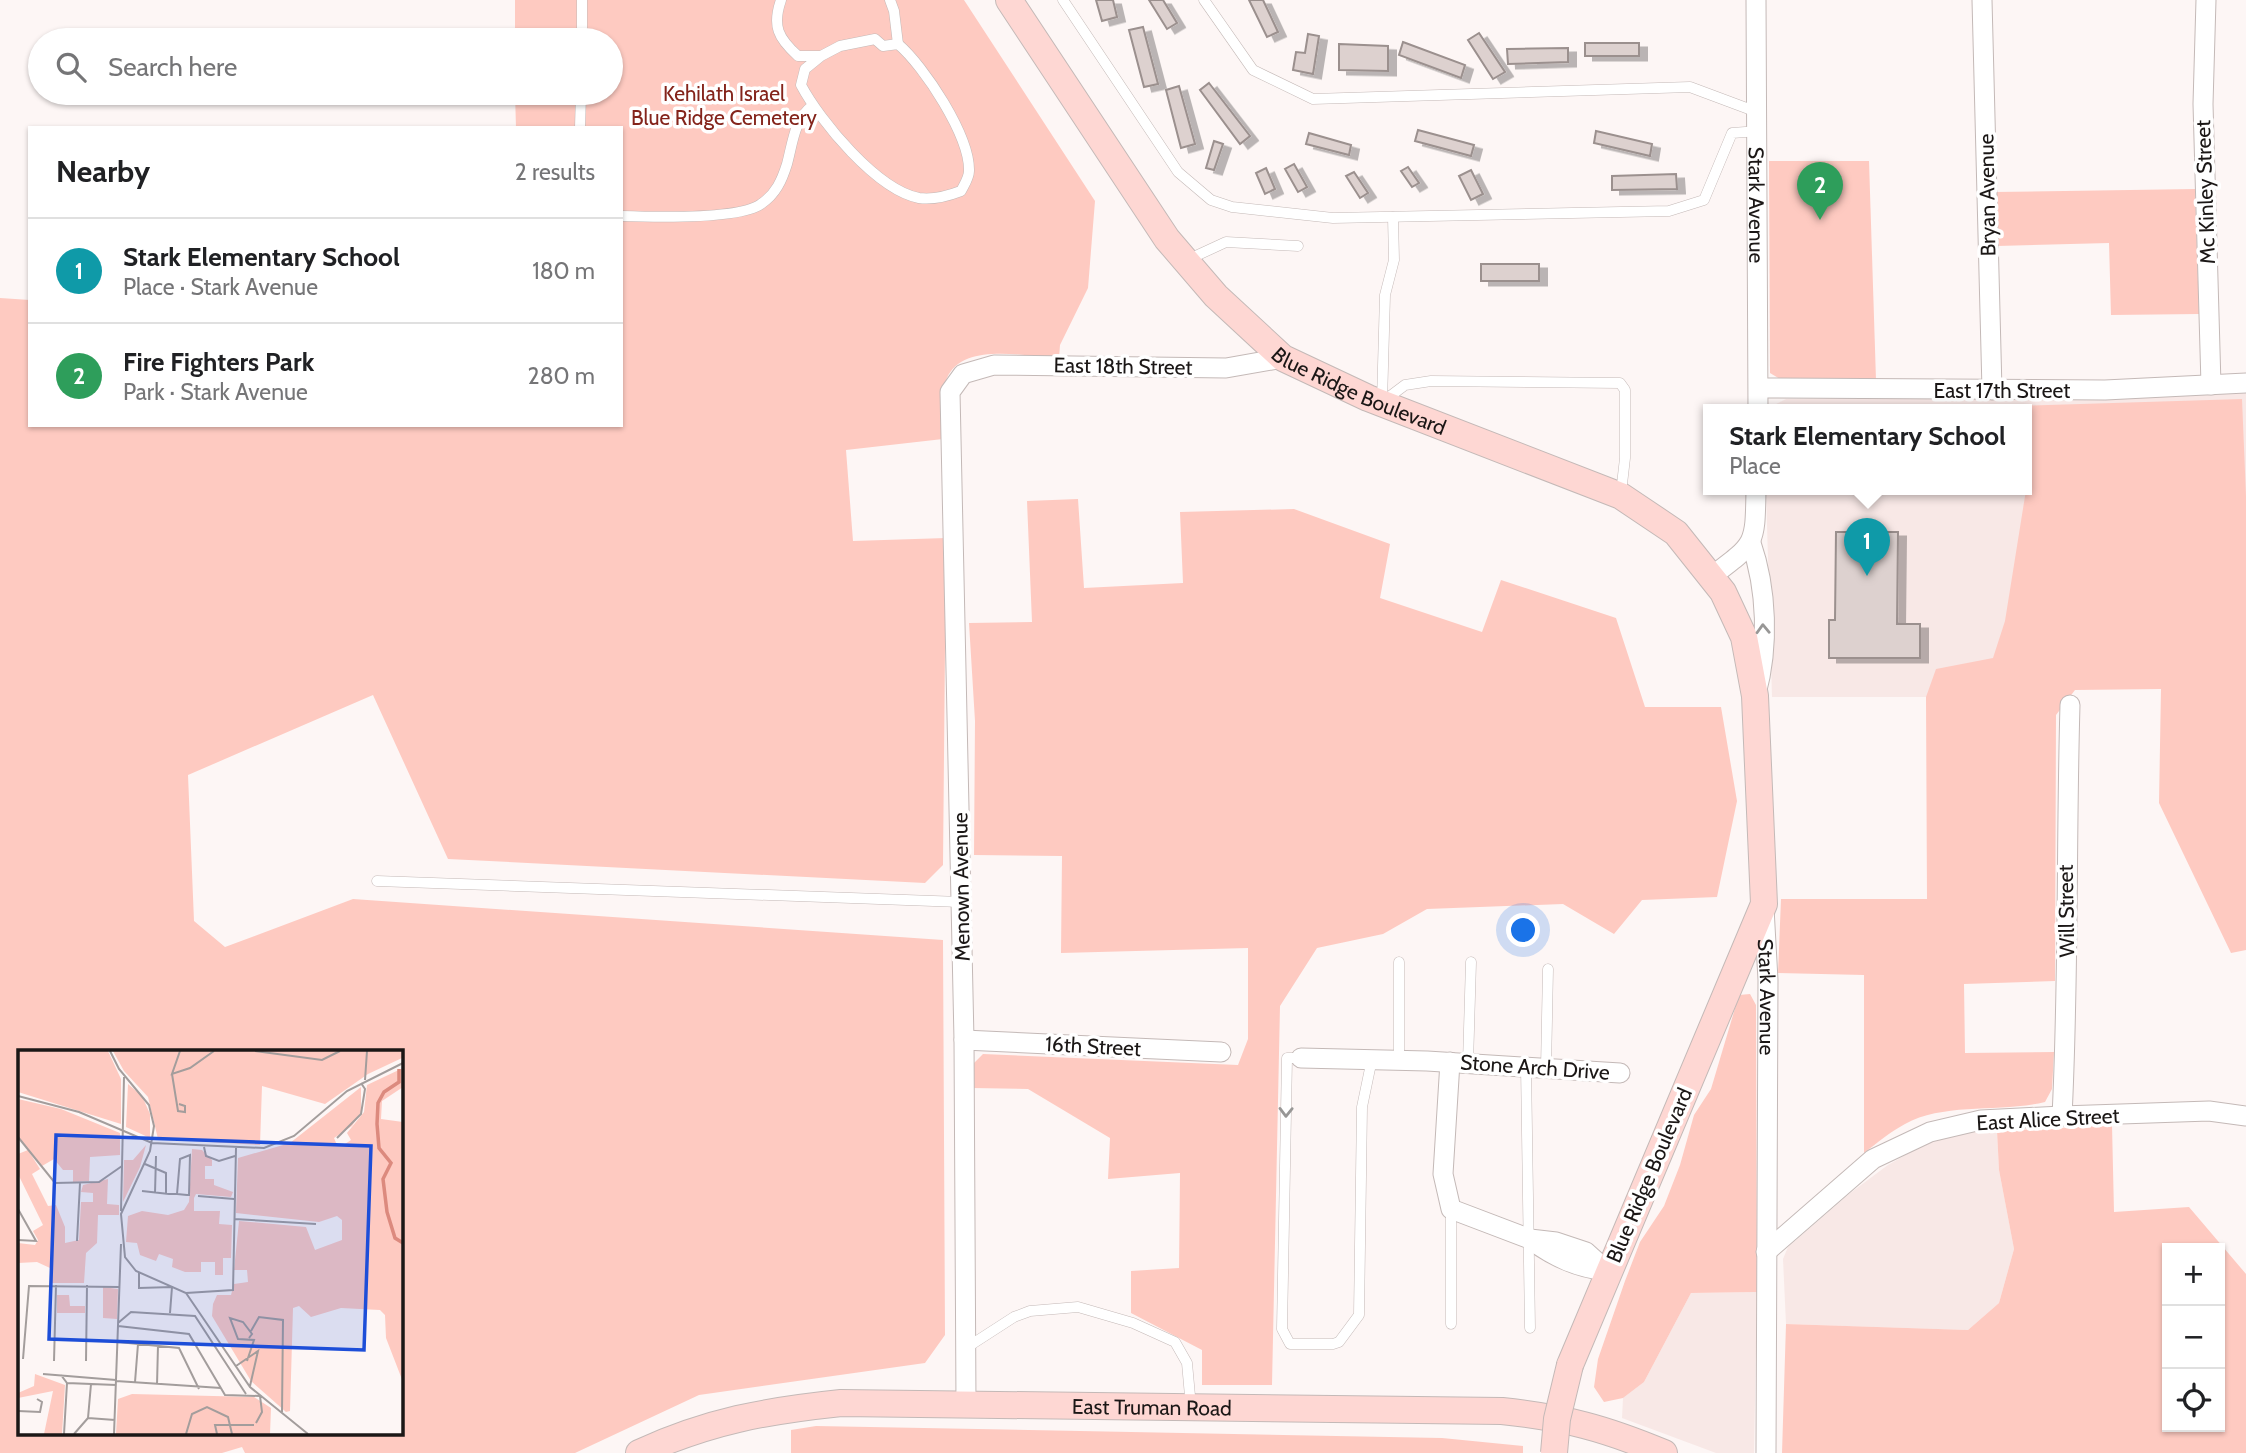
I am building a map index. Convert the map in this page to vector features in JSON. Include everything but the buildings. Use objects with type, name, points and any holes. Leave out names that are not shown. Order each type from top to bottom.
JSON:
[{"type":"main road","name":"Blue Ridge Boulevard","points":[[1009,0],[1167,239],[1216,296],[1283,358],[1381,403],[1621,496],[1643,507],[1676,533],[1712,576],[1727,599],[1744,637],[1755,696]]},
{"type":"main road","name":"Stark Avenue","points":[[1755,696],[1763,904]]},
{"type":"main road","name":"Blue Ridge Boulevard","points":[[1553,1453],[1557,1419],[1570,1365],[1607,1271],[1763,904]]},
{"type":"main road","name":"East Truman Road","points":[[639,1453],[686,1432],[762,1411],[842,1403],[1502,1411],[1572,1420],[1618,1433],[1664,1453]]},
{"type":"street","name":"Stark Avenue","points":[[1756,0],[1758,404]]},
{"type":"street","name":"Bryan Avenue","points":[[1982,0],[1992,390]]},
{"type":"street","name":"Mc Kinley Street","points":[[2206,0],[2203,104],[2211,385]]},
{"type":"street","name":"East 18th Street","points":[[963,374],[994,365],[1226,368],[1283,358]]},
{"type":"street","name":"Menown Avenue","points":[[963,374],[950,392],[964,1040],[966,1404]]},
{"type":"street","name":"East 17th Street","points":[[1759,388],[2105,390],[2246,383]]},
{"type":"street","name":"Stark Avenue","points":[[1755,696],[1764,664],[1760,570],[1751,543],[1755,532],[1756,495]]},
{"type":"street","points":[[1712,576],[1751,543]]},
{"type":"street","name":"Will Street","points":[[2062,1116],[2067,1003],[2065,853],[2070,705]]},
{"type":"street","name":"Stark Avenue","points":[[1763,904],[1768,980],[1766,1453]]},
{"type":"street","name":"16th Street","points":[[964,1040],[1221,1052]]},
{"type":"street","name":"Stone Arch Drive","points":[[1301,1058],[1399,1060],[1620,1073]]},
{"type":"street","name":"Stone Arch Drive","points":[[1451,1209],[1443,1174],[1459,1063]]},
{"type":"street","name":"East Alice Street","points":[[1766,1252],[1874,1159],[1930,1132],[1981,1120],[2209,1111],[2246,1116]]},
{"type":"street","points":[[1451,1209],[1531,1239],[1556,1242],[1586,1252],[1607,1271]]},
{"type":"lane","points":[[582,0],[582,28]]},
{"type":"lane","points":[[781,0],[775,18],[784,43],[799,56],[821,56]]},
{"type":"lane","points":[[890,0],[898,44],[930,77],[967,154],[969,174],[961,191],[944,197],[919,198],[893,188],[870,169],[812,106],[801,85],[805,69],[821,56],[858,41],[874,39],[883,46],[898,44]]},
{"type":"lane","points":[[1063,0],[1178,172],[1199,193],[1232,207],[1333,218],[1669,211],[1704,200],[1732,133],[1758,122]]},
{"type":"lane","points":[[1204,0],[1253,70],[1313,99],[1690,88],[1758,122]]},
{"type":"lane","points":[[580,126],[581,105]]},
{"type":"lane","points":[[623,216],[737,213],[759,206],[774,194],[784,175],[800,115],[812,106]]},
{"type":"lane","points":[[1381,403],[1385,295],[1394,260],[1393,217]]},
{"type":"lane","points":[[1186,260],[1226,242],[1298,246]]},
{"type":"lane","points":[[1381,403],[1405,385],[1431,381],[1620,383],[1625,390],[1625,458],[1621,496]]},
{"type":"lane","points":[[377,881],[961,902]]},
{"type":"lane","points":[[1399,962],[1399,1060]]},
{"type":"lane","points":[[1459,1063],[1471,962]]},
{"type":"lane","points":[[1530,1328],[1536,1067],[1548,969]]},
{"type":"lane","points":[[1301,1058],[1287,1058],[1282,1329],[1290,1344],[1333,1345],[1339,1342],[1359,1315],[1362,1107],[1372,1059]]},
{"type":"lane","points":[[1451,1209],[1451,1324]]},
{"type":"lane","points":[[965,1349],[1014,1317],[1030,1311],[1078,1307],[1133,1323],[1175,1342],[1187,1363],[1191,1407]]},
{"type":"shaded area","points":[[2246,390],[2246,673],[2058,677],[2058,697],[1772,697],[1766,495],[2032,495],[2032,404],[1776,404],[1786,399],[1980,399]]},
{"type":"shaded area","points":[[1997,1131],[1999,1170],[2014,1249],[1999,1303],[1968,1330],[1786,1324],[1783,1259],[1788,1247],[1849,1194],[1888,1165],[1925,1144],[1953,1133]]},
{"type":"shaded area","points":[[1757,1292],[1754,1453],[1716,1453],[1622,1418],[1623,1398],[1644,1382],[1691,1293]]},
{"type":"green space","name":"Kehilath Israel Blue Ridge Cemetery","points":[[515,0],[964,0],[1095,201],[1088,288],[1060,345],[1059,358],[997,354],[967,359],[955,366],[947,378],[942,400],[943,439],[846,450],[853,541],[946,538],[943,865],[925,883],[448,859],[373,695],[188,775],[194,921],[225,947],[353,899],[943,940],[945,1335],[925,1363],[699,1395],[575,1453],[245,1453],[242,1447],[222,1453],[0,1453],[0,298],[28,300],[28,427],[623,427],[623,126],[516,126],[515,105],[623,105],[623,28],[515,28]]},
{"type":"green space","points":[[1769,161],[1869,161],[1876,380],[1780,379],[1770,373]]},
{"type":"green space","points":[[2195,189],[2199,314],[2111,315],[2109,243],[1997,246],[1995,192]]},
{"type":"green space","points":[[2242,399],[2246,496],[2246,950],[2231,953],[2159,803],[2161,689],[2075,690],[2056,715],[2055,981],[1964,984],[1965,1053],[2054,1052],[2052,1089],[2045,1102],[1955,1110],[1921,1117],[1894,1130],[1864,1153],[1864,975],[1778,973],[1781,899],[1927,899],[1926,697],[1936,669],[1993,658],[2005,621],[2025,495],[2032,495],[2032,405]]},
{"type":"green space","points":[[1078,499],[1084,588],[1183,583],[1180,512],[1294,509],[1390,544],[1380,598],[1482,632],[1501,580],[1616,618],[1645,707],[1721,707],[1737,801],[1717,897],[1642,900],[1614,934],[1563,904],[1427,909],[1383,934],[1317,948],[1280,1006],[1272,1385],[1202,1385],[1202,1350],[1131,1313],[1131,1271],[1179,1268],[1180,1173],[1108,1179],[1110,1138],[1028,1089],[972,1088],[974,1063],[983,1054],[1238,1065],[1248,1039],[1248,948],[1061,953],[1062,856],[974,855],[975,721],[969,623],[1032,622],[1027,501]]},
{"type":"green space","points":[[1750,994],[1756,1005],[1757,1292],[1691,1293],[1644,1382],[1623,1398],[1604,1402],[1594,1387],[1598,1359],[1625,1281],[1640,1242],[1664,1206],[1680,1165],[1694,1115],[1711,1089],[1739,995]]},
{"type":"green space","points":[[2112,1125],[2114,1212],[2189,1207],[2220,1243],[2162,1243],[2162,1432],[2225,1432],[2225,1249],[2246,1274],[2246,1453],[1782,1453],[1786,1324],[1968,1330],[1999,1303],[2014,1249],[1999,1170],[1997,1131]]},
{"type":"green space","points":[[816,1426],[1442,1438],[1523,1446],[1523,1453],[791,1453],[791,1430]]},
{"type":"place","name":"Fire Fighters Park","points":[[1820,220]]},
{"type":"place","name":"Stark Elementary School","points":[[1867,576]]}]
